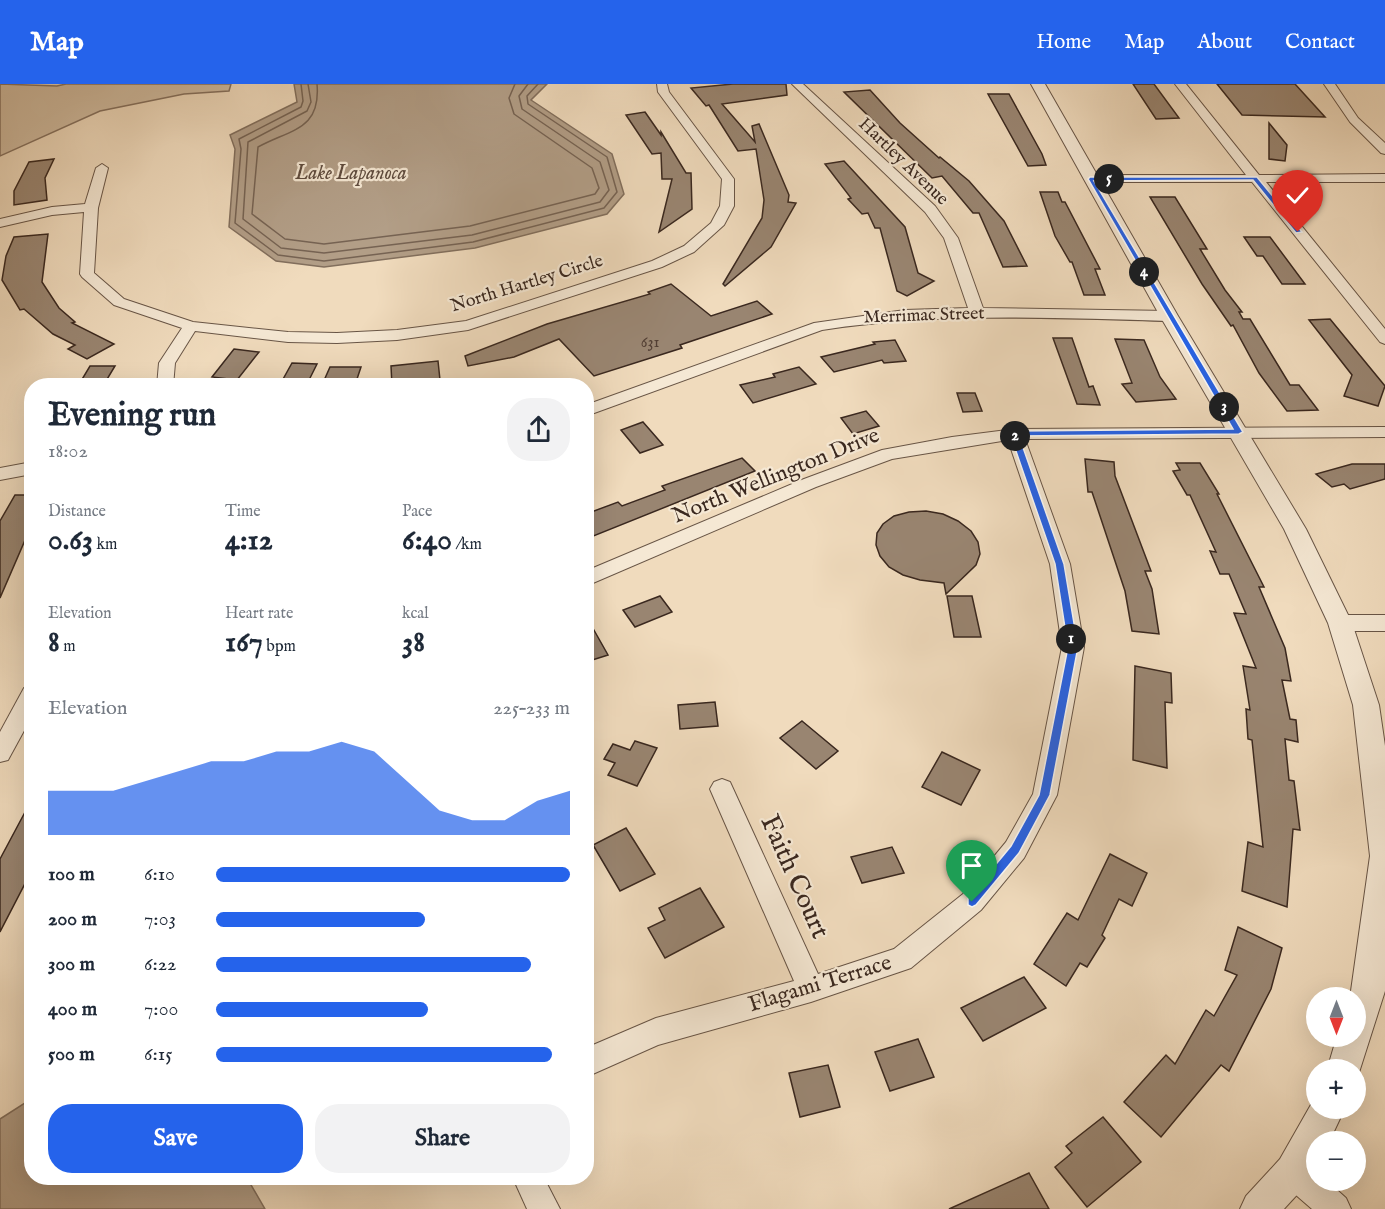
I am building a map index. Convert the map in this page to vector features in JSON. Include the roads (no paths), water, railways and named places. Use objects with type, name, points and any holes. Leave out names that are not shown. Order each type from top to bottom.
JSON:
[{"type":"street","name":"North Hartley Circle","points":[[92,208],[87,274],[119,302],[190,326],[288,337],[337,338],[396,334],[468,325],[657,264],[689,249],[717,225],[727,206],[728,179],[664,92],[662,84]]},
{"type":"street","name":"Hartley Avenue","points":[[797,84],[930,209],[951,238],[977,313]]},
{"type":"street","points":[[1038,84],[1090,179],[1295,530],[1340,623],[1366,705],[1385,856],[1366,999]]},
{"type":"street","points":[[1180,84],[1385,339]]},
{"type":"street","points":[[1329,84],[1354,120],[1385,150]]},
{"type":"street","points":[[0,224],[52,211],[92,208],[102,168]]},
{"type":"street","points":[[1090,179],[1385,178]]},
{"type":"street","name":"Merrimac Street","points":[[594,408],[819,326],[894,315],[977,313],[1169,316]]},
{"type":"street","points":[[166,378],[167,363],[190,326]]},
{"type":"street","name":"North Wellington Drive","points":[[594,576],[810,483],[888,454],[952,442],[1014,434],[1385,432]]},
{"type":"street","name":"Flagami Terrace","points":[[594,1059],[656,1032],[811,989],[902,959],[972,902],[1015,850],[1045,795],[1073,647],[1060,564],[1014,434]]},
{"type":"street","points":[[0,474],[24,470]]},
{"type":"street","points":[[1340,623],[1385,623]]},
{"type":"street","points":[[0,753],[24,709]]},
{"type":"street","name":"Faith Court","points":[[722,789],[811,989]]},
{"type":"street","points":[[1259,1209],[1293,1172],[1321,1119]]},
{"type":"street","points":[[1293,1172],[1335,1209]]},
{"type":"street","points":[[532,1185],[544,1209]]},
{"type":"water","name":"Lake Lapanoca","points":[[294,84],[547,84],[531,100],[612,154],[624,194],[607,214],[475,248],[324,267],[276,261],[229,227],[235,149],[230,135],[297,102]]},
{"type":"water","points":[[24,1104],[24,1185],[251,1185],[265,1209],[0,1209],[0,1119]]}]
